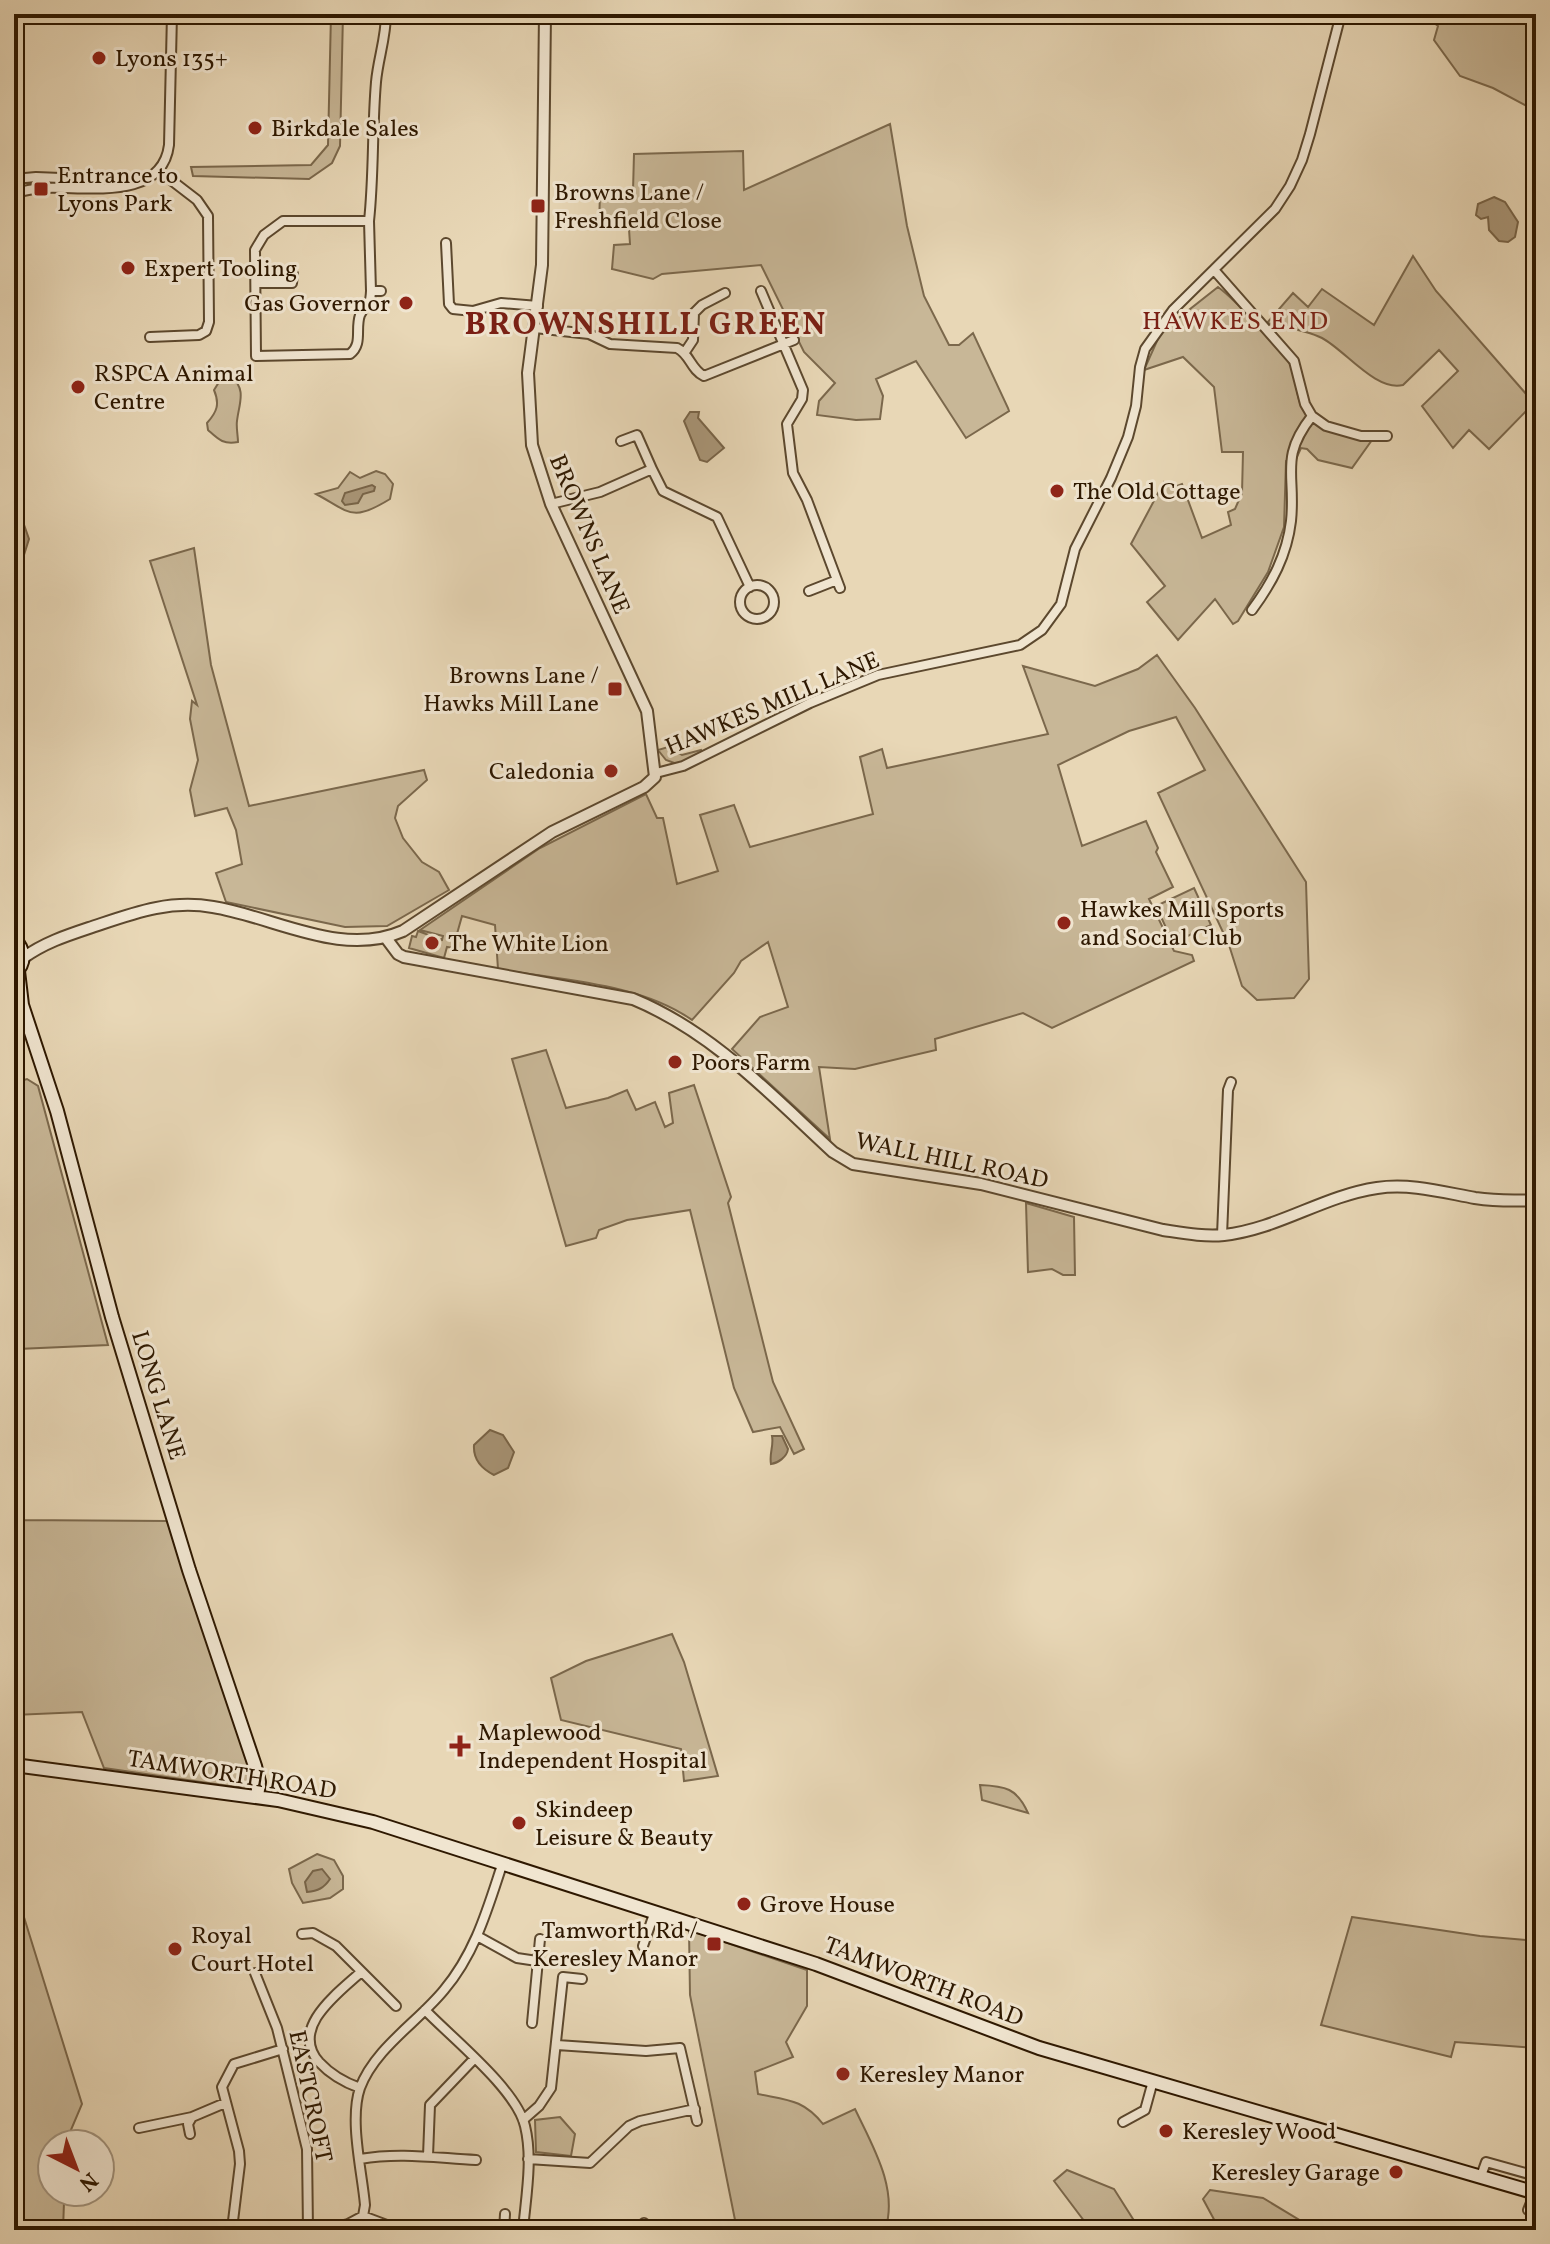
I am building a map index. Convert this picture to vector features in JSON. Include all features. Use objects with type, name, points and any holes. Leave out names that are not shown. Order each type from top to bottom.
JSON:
[{"type":"main road","name":"LONG LANE","points":[[16,941],[18,1000],[57,1111],[87,1230],[189,1570],[255,1766],[259,1782],[257,1797]]},
{"type":"main road","name":"TAMWORTH ROAD","points":[[14,1765],[257,1797],[337,1812],[503,1862],[816,1964],[1039,2048],[1535,2193]]},
{"type":"street","points":[[14,193],[43,188],[127,187],[144,181],[158,170],[165,161],[169,145],[172,14]]},
{"type":"street","points":[[369,221],[283,221],[264,235],[255,250],[257,283],[252,356],[350,354],[358,344],[359,317],[370,305],[369,221],[373,190],[376,80],[385,42],[386,14]]},
{"type":"street","name":"BROWNS LANE","points":[[545,14],[544,217],[538,306],[528,373],[529,420],[538,469],[551,504],[650,721],[656,773]]},
{"type":"street","name":"HAWKES MILL LANE","points":[[386,938],[403,931],[552,832],[648,784],[656,773],[683,766],[810,703],[878,675],[1020,645],[1042,630],[1061,604],[1075,549],[1128,437],[1145,349],[1173,310],[1275,209],[1290,186],[1310,134],[1341,14]]},
{"type":"street","points":[[150,337],[199,335],[206,331],[209,322],[208,216],[197,200],[158,170]]},
{"type":"street","points":[[14,179],[144,181]]},
{"type":"street","points":[[446,243],[449,304],[453,309],[473,311],[501,303],[538,306]]},
{"type":"street","points":[[1215,271],[1294,361],[1305,404],[1312,416],[1326,426],[1361,436],[1387,436]]},
{"type":"street","points":[[257,283],[292,284]]},
{"type":"street","points":[[371,291],[381,291]]},
{"type":"street","points":[[761,291],[803,390],[802,399],[787,424],[793,473],[807,500],[838,584],[809,591]]},
{"type":"street","points":[[685,352],[693,340],[697,308],[725,293]]},
{"type":"street","points":[[535,328],[589,334],[610,344],[672,347],[685,352],[698,373],[707,376],[794,340]]},
{"type":"street","points":[[1252,610],[1273,580],[1283,555],[1291,522],[1290,473],[1294,442],[1312,416]]},
{"type":"street","points":[[621,441],[637,435],[663,491],[717,517],[750,587]]},
{"type":"street","points":[[551,504],[600,492],[652,469]]},
{"type":"street","points":[[750,587],[764,587],[771,594],[773,606],[765,616],[753,618],[742,611],[740,598],[750,587]]},
{"type":"street","points":[[18,967],[41,945],[147,908],[170,904],[217,907],[343,939],[386,938]]},
{"type":"street","name":"WALL HILL ROAD","points":[[386,938],[404,957],[633,999],[649,1006],[725,1053],[833,1152],[853,1164],[981,1184],[1193,1235],[1222,1235],[1250,1230],[1331,1200],[1377,1188],[1416,1187],[1477,1198],[1536,1200]]},
{"type":"street","points":[[16,941],[41,945]]},
{"type":"street","points":[[1222,1235],[1228,1090],[1231,1082]]},
{"type":"street","points":[[363,2216],[365,2205],[357,2126],[360,2088],[378,2058],[445,1990],[479,1937],[503,1862]]},
{"type":"street","points":[[643,1946],[655,1911]]},
{"type":"street","points":[[302,1934],[313,1933],[324,1937],[396,2006]]},
{"type":"street","points":[[479,1937],[517,1958],[537,1961]]},
{"type":"street","points":[[532,2023],[540,1939]]},
{"type":"street","points":[[360,2088],[331,2074],[313,2054],[309,2037],[317,2016],[361,1972]]},
{"type":"street","name":"EASTCROFT","points":[[255,1973],[283,2049],[307,2149],[308,2230]]},
{"type":"street","points":[[523,2120],[539,2106],[551,2088],[563,1977],[582,1979]]},
{"type":"street","points":[[425,2010],[507,2093],[520,2111],[528,2159],[523,2230]]},
{"type":"street","points":[[557,2045],[646,2051],[677,2047],[683,2052],[697,2121]]},
{"type":"street","points":[[162,2230],[202,2226],[236,2229],[239,2151],[222,2087],[234,2064],[283,2049]]},
{"type":"street","points":[[428,2156],[430,2105],[474,2059]]},
{"type":"street","points":[[1123,2122],[1145,2110],[1153,2081]]},
{"type":"street","points":[[139,2128],[192,2117],[225,2103]]},
{"type":"street","points":[[528,2159],[590,2163],[629,2126],[695,2109]]},
{"type":"street","points":[[190,2134],[188,2124],[192,2117]]},
{"type":"street","points":[[360,2159],[386,2155],[476,2160]]},
{"type":"street","points":[[1481,2176],[1486,2162],[1536,2176]]},
{"type":"street","points":[[1535,2193],[1528,2210],[1536,2213]]},
{"type":"street","points":[[504,2230],[505,2214]]},
{"type":"street","points":[[321,2230],[348,2224],[363,2216],[387,2225],[424,2230]]},
{"type":"shaded area","points":[[331,14],[343,14],[340,146],[332,163],[309,179],[193,176],[191,167],[311,165],[328,145]]},
{"type":"shaded area","points":[[1423,14],[1536,14],[1536,111],[1493,88],[1460,76],[1434,40],[1438,26]]},
{"type":"shaded area","points":[[890,124],[907,226],[924,296],[949,345],[959,345],[973,333],[1009,411],[966,438],[916,361],[876,379],[883,396],[880,419],[856,420],[817,415],[819,401],[835,383],[804,352],[761,265],[662,274],[653,279],[612,269],[614,245],[630,244],[629,229],[599,228],[600,192],[633,191],[634,154],[743,151],[744,190]]},
{"type":"shaded area","points":[[1494,197],[1505,202],[1518,222],[1515,237],[1508,242],[1499,241],[1489,230],[1488,217],[1481,219],[1476,215],[1478,204]]},
{"type":"shaded area","points":[[1413,256],[1436,291],[1534,403],[1489,449],[1469,430],[1453,448],[1422,406],[1458,371],[1439,350],[1403,385],[1393,385],[1372,376],[1322,338],[1267,323],[1293,293],[1308,307],[1322,289],[1374,325]]},
{"type":"shaded area","points":[[1218,287],[1288,361],[1301,405],[1308,416],[1372,440],[1352,468],[1318,460],[1307,449],[1301,448],[1296,459],[1286,461],[1284,527],[1268,572],[1238,621],[1233,624],[1215,599],[1178,640],[1147,602],[1165,586],[1131,544],[1164,482],[1177,486],[1182,484],[1202,538],[1231,525],[1228,512],[1235,509],[1242,493],[1243,452],[1222,452],[1214,387],[1183,357],[1144,370],[1161,332]]},
{"type":"shaded area","points":[[231,376],[239,386],[241,397],[238,442],[233,443],[218,439],[208,430],[207,423],[216,408],[214,390],[219,382]]},
{"type":"shaded area","points":[[690,412],[699,412],[698,418],[724,448],[707,462],[700,460],[684,421]]},
{"type":"shaded area","points":[[376,471],[385,474],[393,484],[390,499],[367,511],[344,510],[316,494],[338,488],[350,472],[360,478]]},
{"type":"shaded area","points":[[372,485],[374,491],[363,494],[358,503],[345,505],[342,501],[345,493]]},
{"type":"shaded area","points":[[22,519],[29,539],[24,555],[14,562],[14,523]]},
{"type":"shaded area","points":[[194,548],[211,665],[249,806],[424,770],[427,780],[398,806],[395,818],[403,838],[422,862],[439,872],[449,890],[387,926],[345,927],[226,902],[216,873],[242,864],[236,830],[227,808],[195,816],[190,790],[198,760],[190,719],[192,701],[197,705],[150,561]]},
{"type":"shaded area","points":[[1157,655],[1195,708],[1306,882],[1309,979],[1294,998],[1257,1000],[1242,986],[1229,945],[1158,793],[1205,770],[1176,717],[1129,731],[1058,765],[1082,846],[1146,821],[1158,848],[1156,852],[1173,887],[1149,899],[1174,951],[1192,955],[1194,961],[1052,1028],[1023,1013],[935,1039],[936,1050],[855,1069],[819,1067],[830,1139],[732,1049],[760,1017],[788,1007],[768,942],[741,961],[692,1020],[648,998],[624,991],[498,969],[495,925],[462,916],[453,948],[447,947],[444,958],[409,948],[412,936],[416,937],[418,931],[442,940],[443,936],[420,930],[540,848],[646,794],[657,818],[663,818],[677,884],[718,871],[700,815],[734,805],[750,847],[873,814],[860,757],[882,749],[887,768],[1048,734],[1023,666],[1095,686],[1138,669]]},
{"type":"shaded area","points":[[668,747],[682,755],[701,750],[702,754],[677,764],[666,760],[658,750]]},
{"type":"shaded area","points":[[1194,888],[1211,925],[1173,943],[1156,906]]},
{"type":"shaded area","points":[[546,1050],[566,1108],[627,1090],[636,1110],[655,1102],[665,1127],[673,1123],[669,1093],[694,1085],[731,1197],[728,1203],[773,1382],[804,1449],[794,1454],[780,1427],[753,1432],[734,1388],[690,1210],[627,1220],[599,1230],[596,1238],[566,1246],[512,1059]]},
{"type":"shaded area","points":[[27,1079],[38,1086],[108,1345],[18,1349],[16,1520],[167,1521],[250,1768],[246,1785],[236,1787],[104,1768],[82,1712],[14,1715],[14,1083]]},
{"type":"shaded area","points":[[1026,1203],[1074,1217],[1075,1275],[1063,1275],[1052,1269],[1028,1272]]},
{"type":"shaded area","points":[[490,1430],[503,1435],[514,1452],[508,1468],[494,1475],[479,1463],[474,1450],[474,1445]]},
{"type":"shaded area","points":[[772,1436],[782,1436],[788,1449],[782,1459],[771,1464],[771,1456]]},
{"type":"shaded area","points":[[672,1634],[684,1662],[718,1776],[684,1781],[681,1749],[561,1720],[551,1678],[586,1661]]},
{"type":"shaded area","points":[[980,1785],[996,1786],[1015,1793],[1028,1813],[982,1800]]},
{"type":"shaded area","points":[[317,1854],[334,1860],[343,1876],[343,1889],[330,1898],[303,1903],[292,1883],[289,1869]]},
{"type":"shaded area","points":[[322,1869],[330,1879],[320,1888],[307,1892],[305,1882],[313,1871]]},
{"type":"shaded area","points":[[14,1885],[82,2104],[72,2128],[36,2128],[36,2208],[64,2208],[63,2230],[14,2230]]},
{"type":"shaded area","points":[[1352,1917],[1536,1941],[1536,2048],[1455,2042],[1451,2057],[1321,2025]]},
{"type":"shaded area","points":[[689,1930],[807,1970],[807,2006],[786,2042],[793,2057],[755,2072],[758,2094],[801,2105],[823,2124],[855,2109],[876,2152],[886,2183],[889,2199],[885,2230],[737,2230],[690,1995]]},
{"type":"shaded area","points":[[560,2117],[575,2134],[571,2156],[536,2152],[535,2120]]},
{"type":"shaded area","points":[[1067,2170],[1114,2189],[1140,2230],[1091,2230],[1054,2181]]},
{"type":"shaded area","points":[[1210,2190],[1263,2198],[1316,2230],[1227,2230],[1217,2225],[1203,2199]]},
{"type":"place","name":"Lyons 135+","points":[[99,58]]},
{"type":"place","name":"Birkdale Sales","points":[[255,128]]},
{"type":"place","name":"Entrance to Lyons Park","points":[[41,189]]},
{"type":"place","name":"Browns Lane / Freshfield Close","points":[[538,206]]},
{"type":"place","name":"Expert Tooling","points":[[128,268]]},
{"type":"place","name":"Gas Governor","points":[[406,303]]},
{"type":"place","name":"RSPCA Animal Centre","points":[[78,387]]},
{"type":"place","name":"The Old Cottage","points":[[1057,491]]},
{"type":"place","name":"Browns Lane / Hawks Mill Lane","points":[[615,689]]},
{"type":"place","name":"Caledonia","points":[[611,771]]},
{"type":"place","name":"Hawkes Mill Sports and Social Club","points":[[1064,923]]},
{"type":"place","name":"The White Lion","points":[[432,943]]},
{"type":"place","name":"Poors Farm","points":[[675,1062]]},
{"type":"place","name":"Maplewood Independent Hospital","points":[[460,1746]]},
{"type":"place","name":"Skindeep Leisure & Beauty","points":[[519,1823]]},
{"type":"place","name":"Grove House","points":[[744,1904]]},
{"type":"place","name":"Tamworth Rd / Keresley Manor","points":[[714,1944]]},
{"type":"place","name":"Royal Court Hotel","points":[[175,1949]]},
{"type":"place","name":"Keresley Manor","points":[[843,2074]]},
{"type":"place","name":"Keresley Wood","points":[[1166,2131]]},
{"type":"place","name":"Keresley Garage","points":[[1396,2172]]},
{"type":"district","name":"HAWKES END","points":[[1236,320]]},
{"type":"district","name":"BROWNSHILL GREEN","points":[[646,323]]}]
